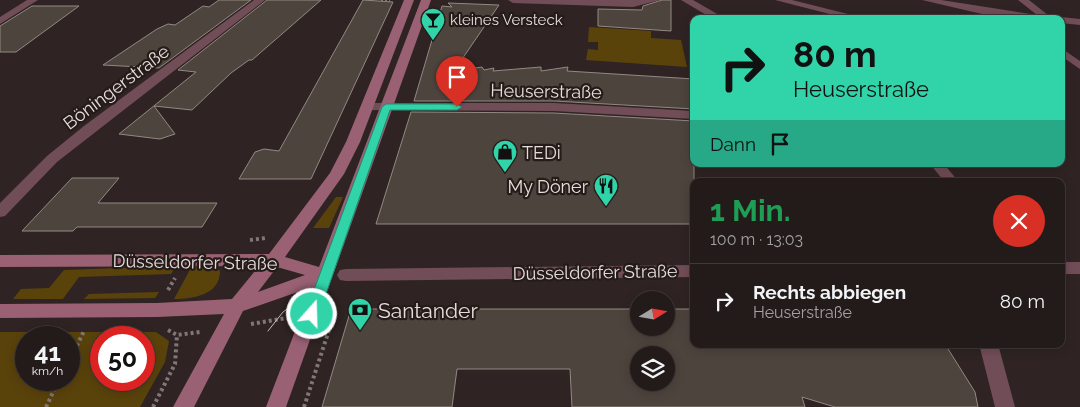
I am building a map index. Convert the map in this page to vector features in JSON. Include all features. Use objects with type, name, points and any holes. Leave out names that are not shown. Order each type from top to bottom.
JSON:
[{"type":"main road","points":[[183,407],[236,306],[318,202],[337,174],[368,107],[409,0]]},
{"type":"main road","points":[[276,407],[326,276],[426,0]]},
{"type":"main road","name":"Düsseldorfer Straße","points":[[0,261],[273,260],[326,276]]},
{"type":"main road","name":"Düsseldorfer Straße","points":[[0,310],[156,310],[236,306],[326,276]]},
{"type":"street","points":[[0,21],[33,0]]},
{"type":"street","name":"Böningerstraße","points":[[0,212],[52,159],[260,0]]},
{"type":"street","points":[[513,0],[633,4],[655,0]]},
{"type":"street","points":[[686,0],[714,15]]},
{"type":"street","points":[[780,0],[846,15]]},
{"type":"street","points":[[928,0],[1003,15]]},
{"type":"street","points":[[993,0],[1015,15]]},
{"type":"street","points":[[1024,0],[1043,15]]},
{"type":"street","points":[[1065,21],[1078,23]]},
{"type":"street","points":[[1065,51],[1080,52]]},
{"type":"street","points":[[1065,54],[1080,66]]},
{"type":"street","name":"Heuserstraße","points":[[368,107],[554,107],[690,115]]},
{"type":"street","points":[[940,167],[949,178]]},
{"type":"street","points":[[1065,268],[1080,268]]},
{"type":"street","name":"Düsseldorfer Straße","points":[[346,275],[690,271]]},
{"type":"street","points":[[990,348],[1005,407]]},
{"type":"path","points":[[304,407],[330,327]]},
{"type":"path","points":[[80,340],[86,328]]},
{"type":"path","points":[[153,407],[177,364],[180,350],[177,335]]},
{"type":"path","points":[[46,407],[54,391]]},
{"type":"shaded area","points":[[589,27],[651,31],[651,38],[681,40],[687,67],[586,60],[588,49],[598,50],[598,42],[588,42]]},
{"type":"shaded area","points":[[336,197],[343,197],[329,228],[313,228]]},
{"type":"shaded area","points":[[176,266],[171,274],[79,277],[63,299],[13,299],[21,289],[49,288],[64,270]]},
{"type":"shaded area","points":[[192,266],[217,269],[220,271],[219,279],[215,286],[204,294],[174,299]]},
{"type":"shaded area","points":[[159,292],[155,298],[84,299],[89,294]]},
{"type":"shaded area","points":[[0,332],[15,332],[15,391],[80,391],[80,332],[90,332],[90,391],[149,391],[140,407],[0,407]]},
{"type":"shaded area","points":[[155,332],[169,341],[165,362],[155,380]]},
{"type":"building","points":[[219,0],[251,0],[159,68],[103,65],[157,29],[168,24],[175,25],[203,6],[209,7]]},
{"type":"building","points":[[267,0],[321,0],[252,60],[249,60],[231,73],[192,110],[154,106],[175,134],[160,139],[119,134],[196,72],[178,70]]},
{"type":"building","points":[[363,0],[393,2],[311,179],[239,179],[255,152],[264,149],[279,151]]},
{"type":"building","points":[[662,0],[671,0],[671,31],[598,26],[598,9],[642,10],[643,6]]},
{"type":"building","points":[[448,3],[499,5],[454,71],[482,67],[484,70],[494,68],[493,71],[541,67],[541,71],[568,67],[567,71],[690,79],[690,109],[554,101],[414,101],[442,6],[452,7]]},
{"type":"building","points":[[32,6],[79,6],[16,52],[0,52],[0,26]]},
{"type":"building","points":[[411,112],[554,113],[690,121],[690,167],[694,167],[694,178],[690,178],[690,224],[376,224]]},
{"type":"building","points":[[72,178],[119,178],[98,203],[217,203],[202,227],[77,227],[73,231],[22,231]]},
{"type":"building","points":[[351,309],[630,309],[630,336],[675,336],[675,309],[690,309],[690,348],[948,348],[975,392],[978,407],[835,407],[802,397],[805,407],[572,407],[570,369],[457,369],[452,407],[322,407]]},
{"type":"tram line","points":[[268,331],[283,312],[299,301]]},
{"type":"place","name":"kleines Versteck","points":[[433,41]]},
{"type":"place","name":"TEDi","points":[[505,173]]},
{"type":"place","name":"My Döner","points":[[606,207]]},
{"type":"place","name":"Santander","points":[[360,331]]},
{"type":"route","points":[[312,314],[341,238],[386,107],[457,107]]}]
